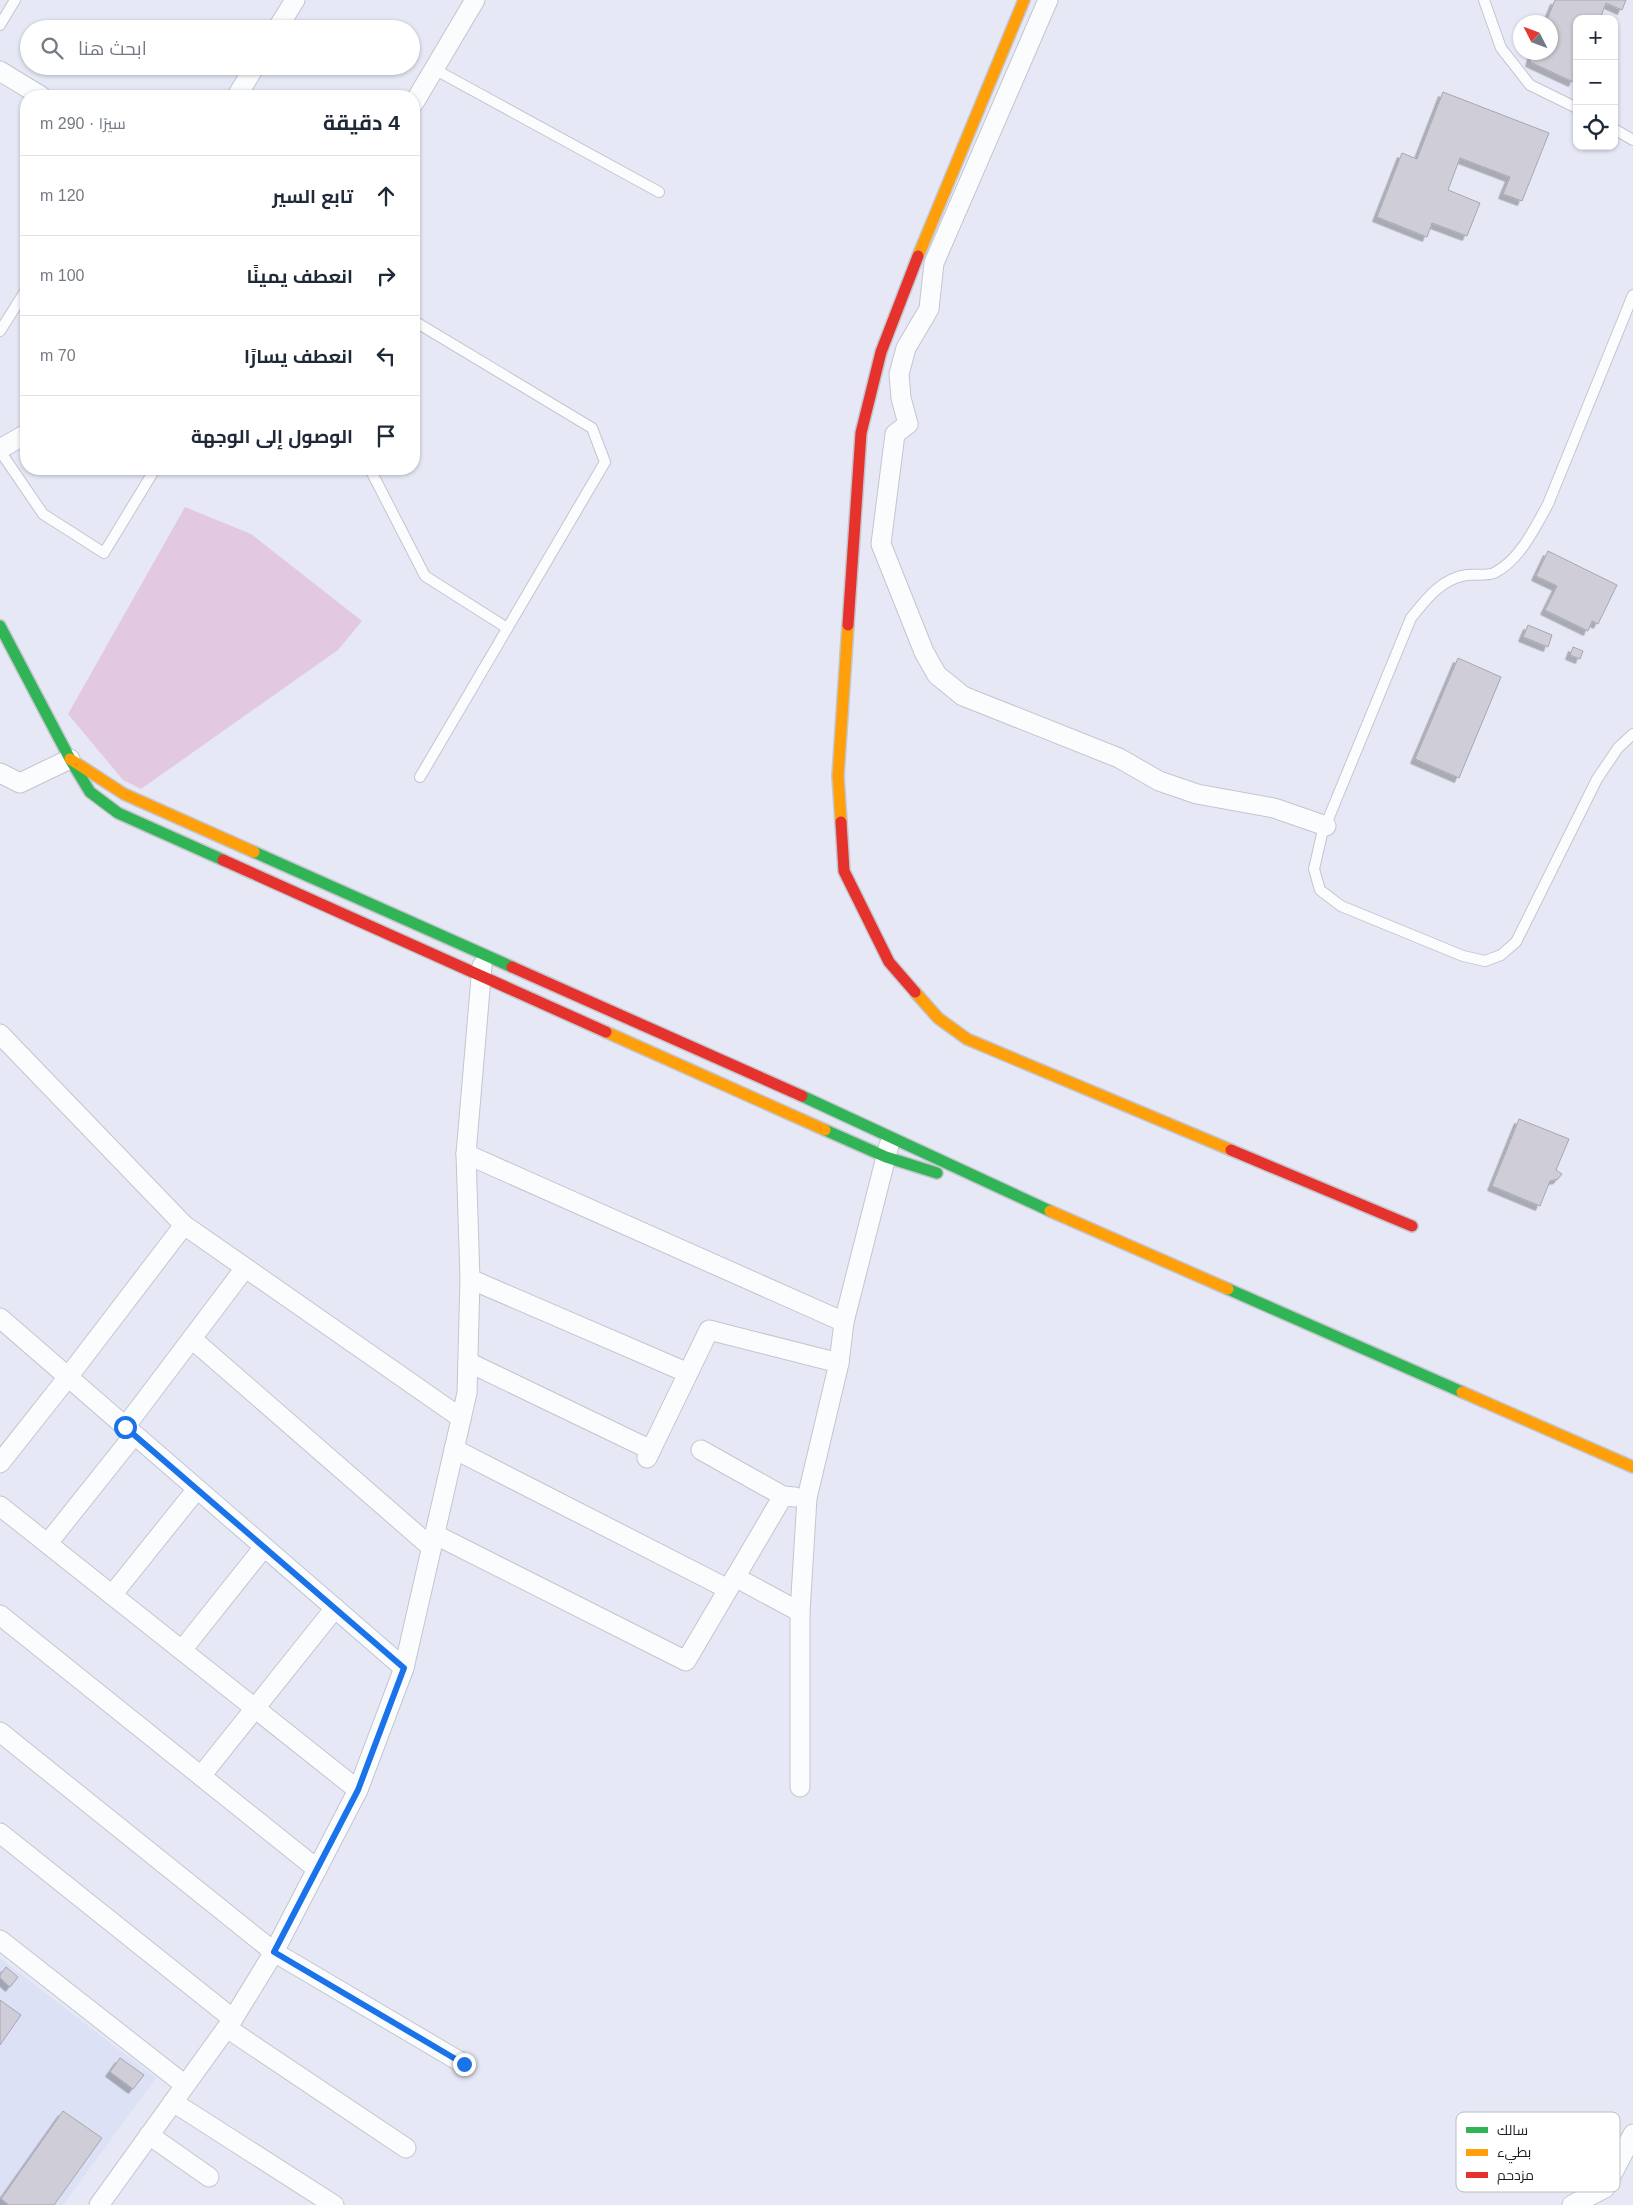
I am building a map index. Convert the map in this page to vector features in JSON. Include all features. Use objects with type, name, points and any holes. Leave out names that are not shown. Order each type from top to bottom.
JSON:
[{"type":"street","points":[[282,20],[294,0]]},
{"type":"street","points":[[420,93],[475,0]]},
{"type":"street","points":[[1024,0],[900,300],[881,352],[861,433],[838,776],[844,871],[888,962],[938,1018],[967,1039],[1412,1226]]},
{"type":"street","points":[[1048,0],[934,263],[929,310],[906,348],[900,374],[901,398],[908,424],[895,434],[881,544],[924,652],[937,676],[962,696],[1119,758],[1158,780],[1197,794],[1274,808],[1326,826]]},
{"type":"street","points":[[0,71],[32,90]]},
{"type":"street","points":[[241,90],[250,75]]},
{"type":"street","points":[[0,450],[20,438]]},
{"type":"street","points":[[0,626],[70,759],[90,792],[118,813],[886,1157],[1025,1200]]},
{"type":"street","points":[[0,773],[20,783],[70,759]]},
{"type":"street","points":[[70,759],[124,794],[892,1136],[1025,1200],[1633,1467]]},
{"type":"street","points":[[98,2205],[230,2024],[274,1952],[358,1790],[404,1668],[467,1393],[470,1279],[466,1154],[483,954]]},
{"type":"street","points":[[0,1034],[184,1225],[461,1418]]},
{"type":"street","points":[[800,1787],[800,1612],[807,1498],[839,1364],[844,1322],[892,1136]]},
{"type":"street","points":[[466,1154],[844,1322]]},
{"type":"street","points":[[0,1463],[6,1442],[68,1377],[184,1225]]},
{"type":"street","points":[[48,1543],[130,1431],[192,1339],[245,1268]]},
{"type":"street","points":[[470,1279],[688,1373]]},
{"type":"street","points":[[0,1318],[404,1668]]},
{"type":"street","points":[[468,1362],[649,1454],[709,1330],[839,1364]]},
{"type":"street","points":[[192,1339],[433,1541],[686,1661],[783,1496]]},
{"type":"street","points":[[454,1449],[732,1583],[800,1612]]},
{"type":"street","points":[[701,1450],[783,1496],[807,1498]]},
{"type":"street","points":[[112,1595],[197,1488]]},
{"type":"street","points":[[0,1506],[358,1790]]},
{"type":"street","points":[[182,1650],[264,1547]]},
{"type":"street","points":[[201,1776],[335,1608]]},
{"type":"street","points":[[0,1614],[317,1869]]},
{"type":"street","points":[[0,1732],[274,1952],[464,2064]]},
{"type":"street","points":[[0,1833],[230,2024],[406,2148]]},
{"type":"street","points":[[0,1940],[185,2085]]},
{"type":"street","points":[[173,2102],[334,2205]]},
{"type":"street","points":[[1620,2160],[1633,2134]]},
{"type":"street","points":[[149,2135],[209,2177]]},
{"type":"street","points":[[1572,2205],[1598,2192]]},
{"type":"lane","points":[[0,25],[15,0]]},
{"type":"lane","points":[[1484,0],[1501,48],[1530,85],[1573,106]]},
{"type":"lane","points":[[434,69],[659,192]]},
{"type":"lane","points":[[1618,131],[1633,140]]},
{"type":"lane","points":[[1633,295],[1548,504],[1534,530],[1519,551],[1493,573],[1465,575],[1443,584],[1430,593],[1411,618],[1319,844],[1314,869],[1320,890],[1341,906],[1463,956],[1485,962],[1501,955],[1516,942],[1597,779],[1618,748],[1633,734]]},
{"type":"lane","points":[[0,331],[20,299]]},
{"type":"lane","points":[[420,325],[592,428],[605,462],[420,777]]},
{"type":"lane","points":[[0,450],[43,514],[104,553],[151,475]]},
{"type":"lane","points":[[373,475],[424,576],[508,628]]},
{"type":"shaded area","points":[[185,507],[251,534],[362,621],[338,650],[141,789],[123,780],[68,714]]},
{"type":"shaded area","points":[[0,1958],[156,2078],[63,2205],[0,2205]]},
{"type":"building","points":[[1555,0],[1626,0],[1622,10],[1606,3],[1602,15],[1573,15],[1573,82],[1530,62],[1531,60],[1558,60],[1558,15],[1549,15]]},
{"type":"building","points":[[1443,92],[1549,133],[1522,201],[1503,194],[1510,177],[1460,158],[1448,190],[1480,203],[1467,236],[1432,223],[1427,237],[1377,217],[1402,153],[1417,159]]},
{"type":"building","points":[[1548,551],[1617,585],[1598,624],[1592,621],[1588,631],[1545,610],[1557,586],[1536,576]]},
{"type":"building","points":[[1528,625],[1552,635],[1548,647],[1523,637]]},
{"type":"building","points":[[1573,647],[1583,651],[1580,659],[1570,655]]},
{"type":"building","points":[[1458,658],[1501,677],[1459,778],[1415,759]]},
{"type":"building","points":[[1519,1119],[1569,1139],[1556,1170],[1562,1174],[1558,1179],[1550,1181],[1540,1206],[1492,1186]]},
{"type":"building","points":[[6,1967],[18,1977],[10,1987],[0,1978]]},
{"type":"building","points":[[0,2000],[21,2015],[0,2045]]},
{"type":"building","points":[[120,2058],[144,2075],[133,2089],[110,2072]]},
{"type":"building","points":[[63,2111],[102,2138],[54,2205],[9,2205],[1,2199]]},
{"type":"traffic: fast","points":[[0,626],[70,759],[90,792],[118,813],[223,860]]},
{"type":"traffic: fast","points":[[254,852],[512,967]]},
{"type":"traffic: fast","points":[[802,1096],[1050,1211]]},
{"type":"traffic: fast","points":[[825,1130],[886,1157],[937,1173]]},
{"type":"traffic: fast","points":[[1228,1289],[1462,1392]]},
{"type":"traffic: slow","points":[[918,256],[1024,0]]},
{"type":"traffic: slow","points":[[841,822],[838,776],[848,625]]},
{"type":"traffic: slow","points":[[70,759],[124,794],[254,852]]},
{"type":"traffic: slow","points":[[915,992],[938,1018],[967,1039],[1231,1150]]},
{"type":"traffic: slow","points":[[606,1032],[825,1130]]},
{"type":"traffic: slow","points":[[1050,1211],[1228,1289]]},
{"type":"traffic: slow","points":[[1462,1392],[1633,1467]]},
{"type":"traffic: jam","points":[[848,625],[861,433],[881,352],[918,256]]},
{"type":"traffic: jam","points":[[841,822],[844,871],[889,962],[915,992]]},
{"type":"traffic: jam","points":[[223,860],[606,1032]]},
{"type":"traffic: jam","points":[[512,967],[802,1096]]},
{"type":"traffic: jam","points":[[1231,1150],[1412,1226]]},
{"type":"route","points":[[125,1427],[404,1668],[358,1790],[274,1952],[464,2064]]}]
